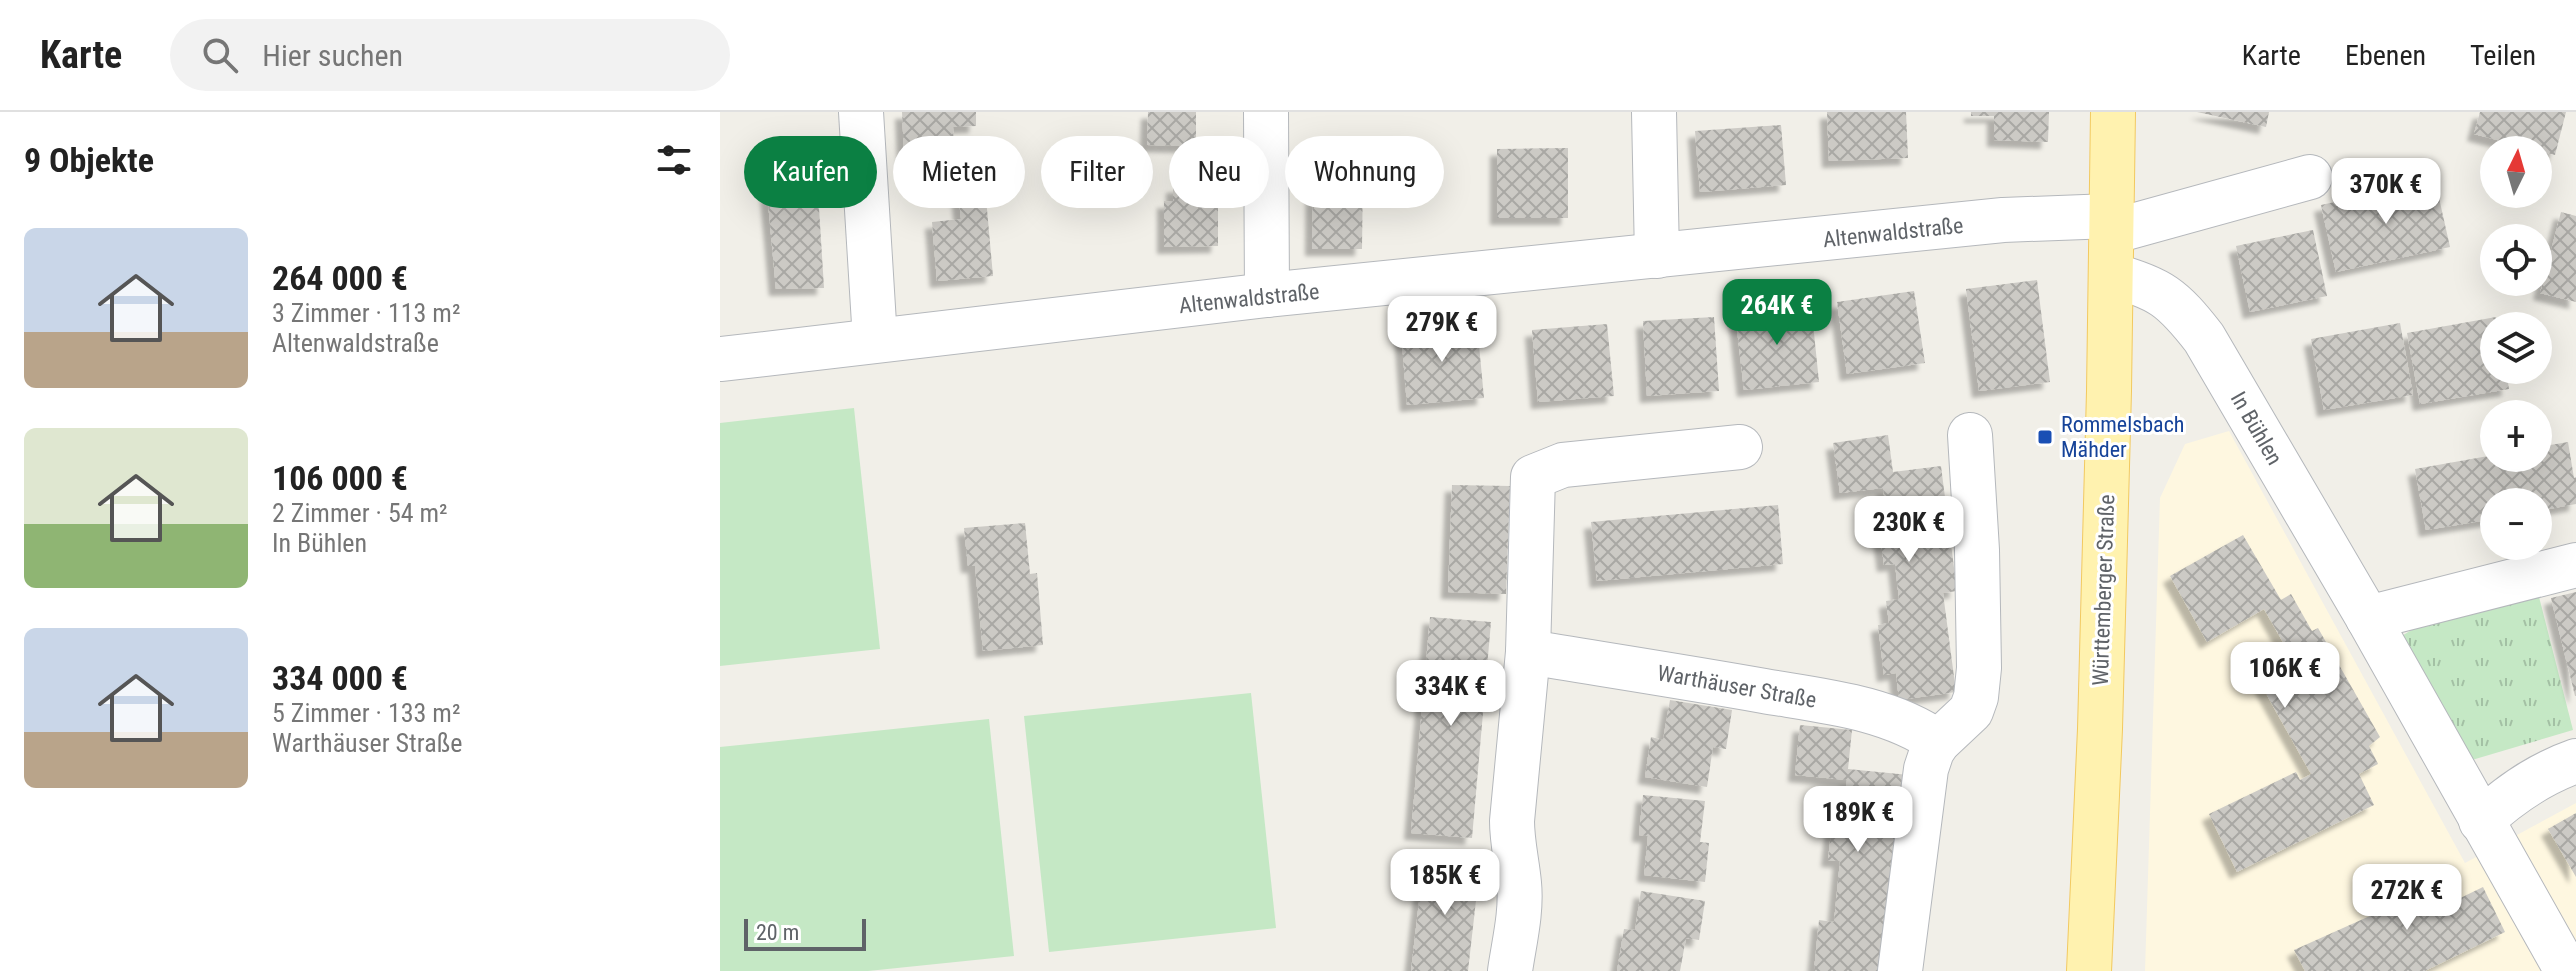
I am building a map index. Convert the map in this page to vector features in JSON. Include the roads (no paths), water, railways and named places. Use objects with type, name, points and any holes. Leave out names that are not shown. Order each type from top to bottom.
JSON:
[{"type":"main road","name":"Württemberger Straße","points":[[2089,971],[2100,729],[2113,112]]},
{"type":"street","points":[[861,112],[875,340]]},
{"type":"street","points":[[1266,112],[1267,295]]},
{"type":"street","points":[[1654,112],[1657,256]]},
{"type":"street","name":"Altenwaldstraße","points":[[722,359],[1267,295],[2003,220],[2111,224],[2310,177]]},
{"type":"street","name":"In Bühlen","points":[[2111,275],[2163,293],[2182,310],[2204,338],[2368,618],[2567,971]]},
{"type":"street","points":[[1900,971],[1926,769],[1938,742],[1971,711],[1976,697],[1979,668],[1977,550],[1970,435]]},
{"type":"street","points":[[1510,971],[1519,906],[1512,821],[1528,652],[1533,477],[1563,465],[1740,447]]},
{"type":"street","points":[[2368,618],[2576,565]]},
{"type":"street","name":"Warthäuser Straße","points":[[1528,652],[1838,704],[1894,718],[1938,742]]},
{"type":"street","points":[[2481,821],[2506,798],[2534,779],[2576,761]]},
{"type":"place","name":"Rommelsbach Mähder","points":[[2045,437]]}]
